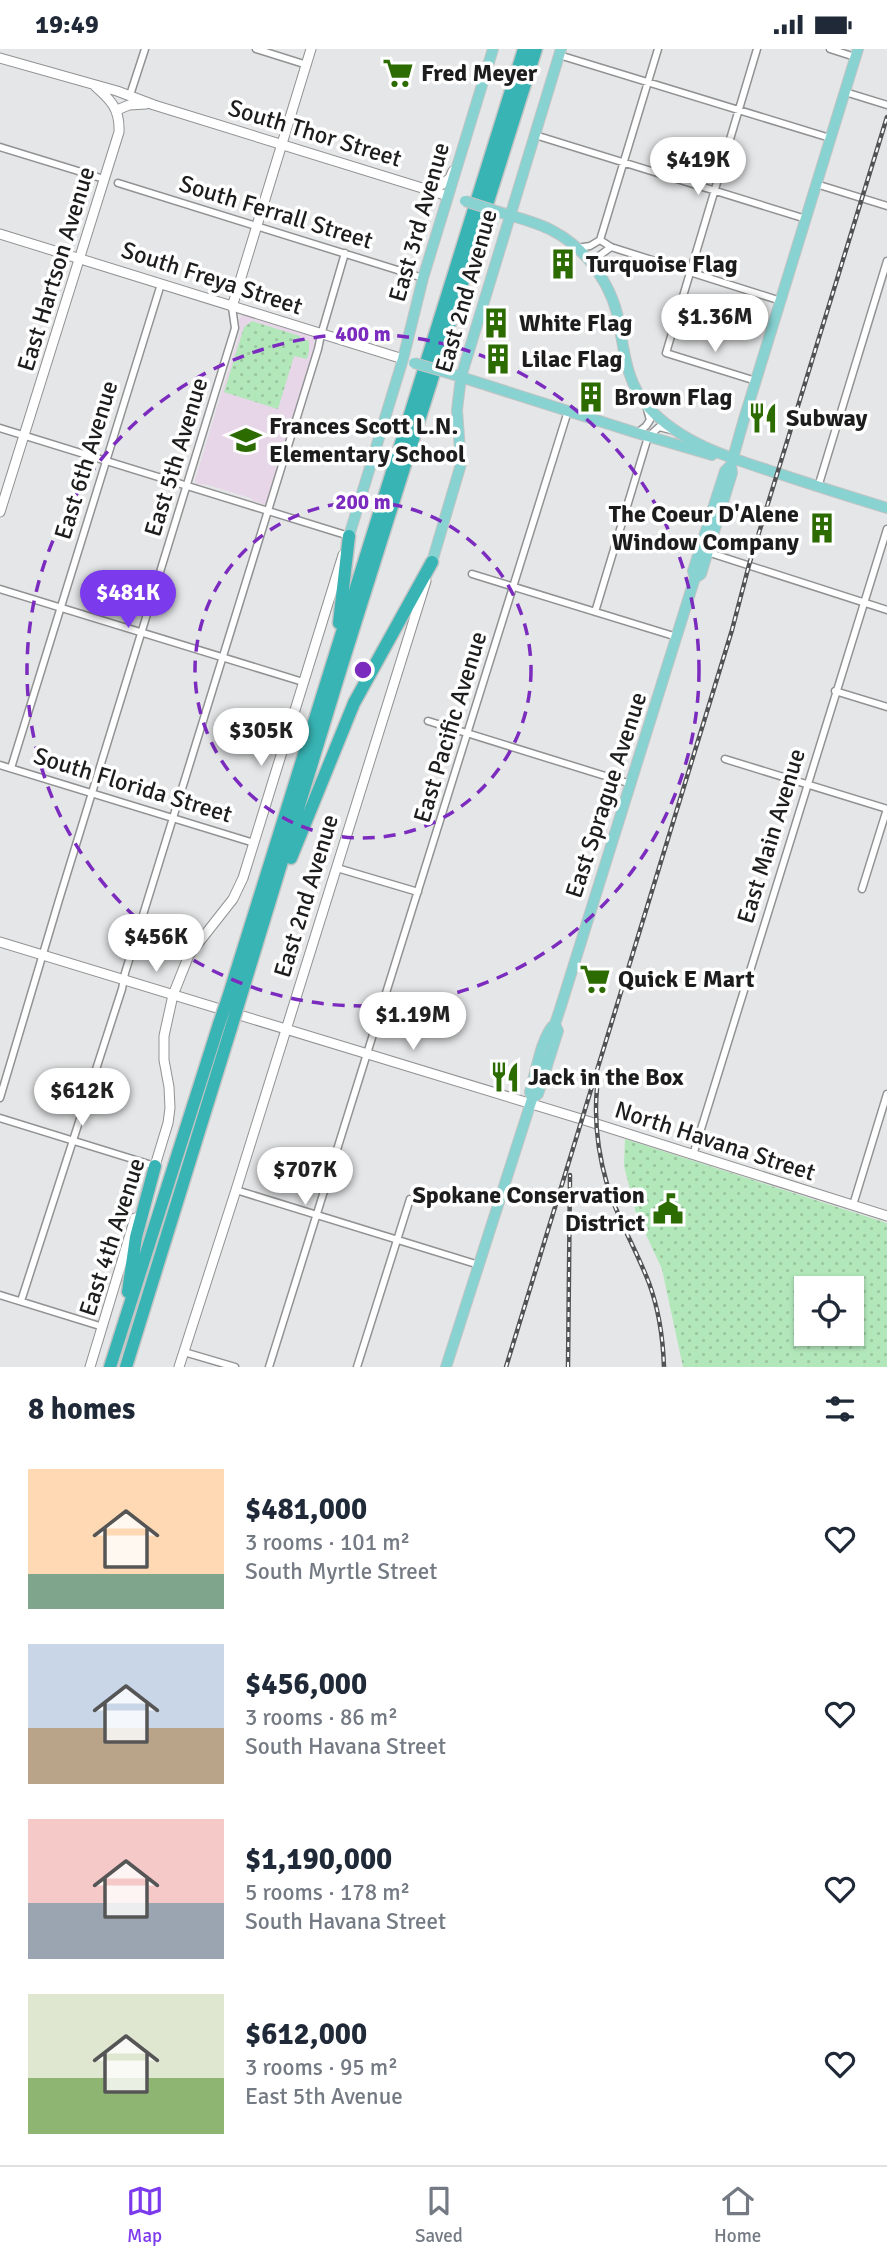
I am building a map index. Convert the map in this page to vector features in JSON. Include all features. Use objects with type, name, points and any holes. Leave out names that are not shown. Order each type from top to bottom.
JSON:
[{"type":"highway","points":[[127,1367],[335,653],[524,49]]},
{"type":"highway","points":[[248,973],[536,49]]},
{"type":"highway","points":[[335,653],[349,536]]},
{"type":"highway","points":[[233,1000],[248,973],[329,760],[354,703],[432,562]]},
{"type":"highway","points":[[110,1367],[225,1026]]},
{"type":"highway","points":[[121,1333],[136,1237],[155,1166]]},
{"type":"main road","name":"East 3rd Avenue","points":[[349,536],[404,359],[423,278],[493,49]]},
{"type":"main road","name":"East 2nd Avenue","points":[[432,562],[461,464],[457,423],[461,377],[560,52]]},
{"type":"main road","name":"East Sprague Avenue","points":[[695,578],[701,573],[732,474],[732,462],[756,381],[857,53]]},
{"type":"main road","name":"South Thor Street","points":[[448,196],[554,232],[578,248],[591,262],[613,301],[626,367],[646,405]]},
{"type":"main road","name":"South Freya Street","points":[[404,359],[732,462]]},
{"type":"main road","points":[[646,405],[676,431],[732,462],[887,507]]},
{"type":"main road","name":"East Sprague Avenue","points":[[446,1367],[531,1101],[530,1092],[544,1044],[549,1029],[555,1024],[677,638],[695,578],[693,571],[725,471],[732,462]]},
{"type":"street","points":[[130,95],[145,49]]},
{"type":"street","points":[[256,49],[307,65]]},
{"type":"street","name":"East 5th Avenue","points":[[42,955],[235,328],[232,307],[311,49]]},
{"type":"street","points":[[578,248],[590,246],[600,240],[658,49]]},
{"type":"street","points":[[756,381],[666,353],[757,49]]},
{"type":"street","points":[[830,49],[857,53]]},
{"type":"street","points":[[560,52],[831,138]]},
{"type":"street","name":"South Thor Street","points":[[0,58],[130,95],[154,105],[448,196]]},
{"type":"street","points":[[93,85],[117,110],[139,104],[154,105]]},
{"type":"street","points":[[845,92],[887,105]]},
{"type":"street","name":"East Hartson Avenue","points":[[0,512],[119,132],[117,110]]},
{"type":"street","points":[[535,135],[806,219]]},
{"type":"street","points":[[0,147],[104,179]]},
{"type":"street","points":[[433,191],[450,178],[459,160]]},
{"type":"street","name":"South Ferrall Street","points":[[118,183],[423,278]]},
{"type":"street","points":[[816,184],[887,206]]},
{"type":"street","points":[[89,231],[88,245],[92,255],[110,268]]},
{"type":"street","name":"South Freya Street","points":[[0,234],[404,359]]},
{"type":"street","points":[[600,240],[611,247],[780,301]]},
{"type":"street","points":[[591,262],[611,247]]},
{"type":"street","points":[[21,1301],[118,1002],[345,253]]},
{"type":"street","points":[[818,487],[887,261]]},
{"type":"street","name":"East 6th Avenue","points":[[11,768],[161,285]]},
{"type":"street","points":[[637,433],[650,419],[646,405]]},
{"type":"street","name":"East Pacific Avenue","points":[[368,1054],[568,411]]},
{"type":"street","points":[[0,428],[349,536]]},
{"type":"street","points":[[595,612],[648,436],[659,428],[676,431]]},
{"type":"street","name":"East Main Avenue","points":[[693,1155],[887,529]]},
{"type":"street","name":"East 3rd Avenue","points":[[173,995],[189,955],[233,899],[254,843],[349,536]]},
{"type":"street","points":[[707,552],[887,610]]},
{"type":"street","name":"East 2nd Avenue","points":[[286,1030],[432,562]]},
{"type":"street","points":[[472,574],[677,638]]},
{"type":"street","points":[[0,589],[303,682]]},
{"type":"street","points":[[835,691],[887,707]]},
{"type":"street","points":[[428,721],[631,784]]},
{"type":"street","points":[[725,759],[887,809],[862,889]]},
{"type":"street","name":"South Florida Street","points":[[0,765],[254,843]]},
{"type":"street","points":[[337,868],[418,892]]},
{"type":"street","name":"North Havana Street","points":[[0,942],[286,1030],[531,1101],[887,1216]]},
{"type":"street","points":[[0,1098],[42,955]]},
{"type":"street","name":"East 4th Avenue","points":[[90,1367],[168,1123],[170,1108],[164,1036],[173,995]]},
{"type":"street","points":[[179,1367],[286,1030]]},
{"type":"street","points":[[269,1367],[368,1054]]},
{"type":"street","points":[[853,1205],[887,1094]]},
{"type":"street","points":[[0,1118],[155,1166]]},
{"type":"street","points":[[236,1190],[479,1265]]},
{"type":"street","points":[[357,1367],[410,1199]]},
{"type":"street","points":[[0,1295],[103,1327]]},
{"type":"street","points":[[184,1352],[235,1367]]},
{"type":"shaded area","name":"Frances Scott L.N. Elementary School","points":[[245,315],[314,338],[314,351],[265,505],[251,498],[196,484],[195,480],[240,332],[239,320]]},
{"type":"green space","points":[[252,321],[309,341],[307,359],[294,356],[278,409],[224,392],[244,327]]},
{"type":"green space","points":[[625,1139],[887,1223],[887,1367],[683,1367],[662,1269],[636,1213],[624,1166]]},
{"type":"railway","points":[[506,1367],[887,117]]},
{"type":"railway","points":[[597,1088],[596,1124],[604,1172],[611,1197],[652,1293],[660,1324],[664,1367]]},
{"type":"railway","points":[[568,1367],[570,1175]]},
{"type":"place","name":"Fred Meyer","points":[[398,73]]},
{"type":"place","name":"Turquoise Flag","points":[[563,264]]},
{"type":"place","name":"White Flag","points":[[496,323]]},
{"type":"place","name":"Lilac Flag","points":[[498,359]]},
{"type":"place","name":"Brown Flag","points":[[591,397]]},
{"type":"place","name":"Subway","points":[[763,418]]},
{"type":"place","name":"Frances Scott L.N. Elementary School","points":[[246,440]]},
{"type":"place","name":"The Coeur D'Alene Window Company","points":[[822,528]]},
{"type":"place","name":"Quick E Mart","points":[[595,979]]},
{"type":"place","name":"Jack in the Box","points":[[505,1077]]},
{"type":"place","name":"Spokane Conservation District","points":[[668,1209]]}]
